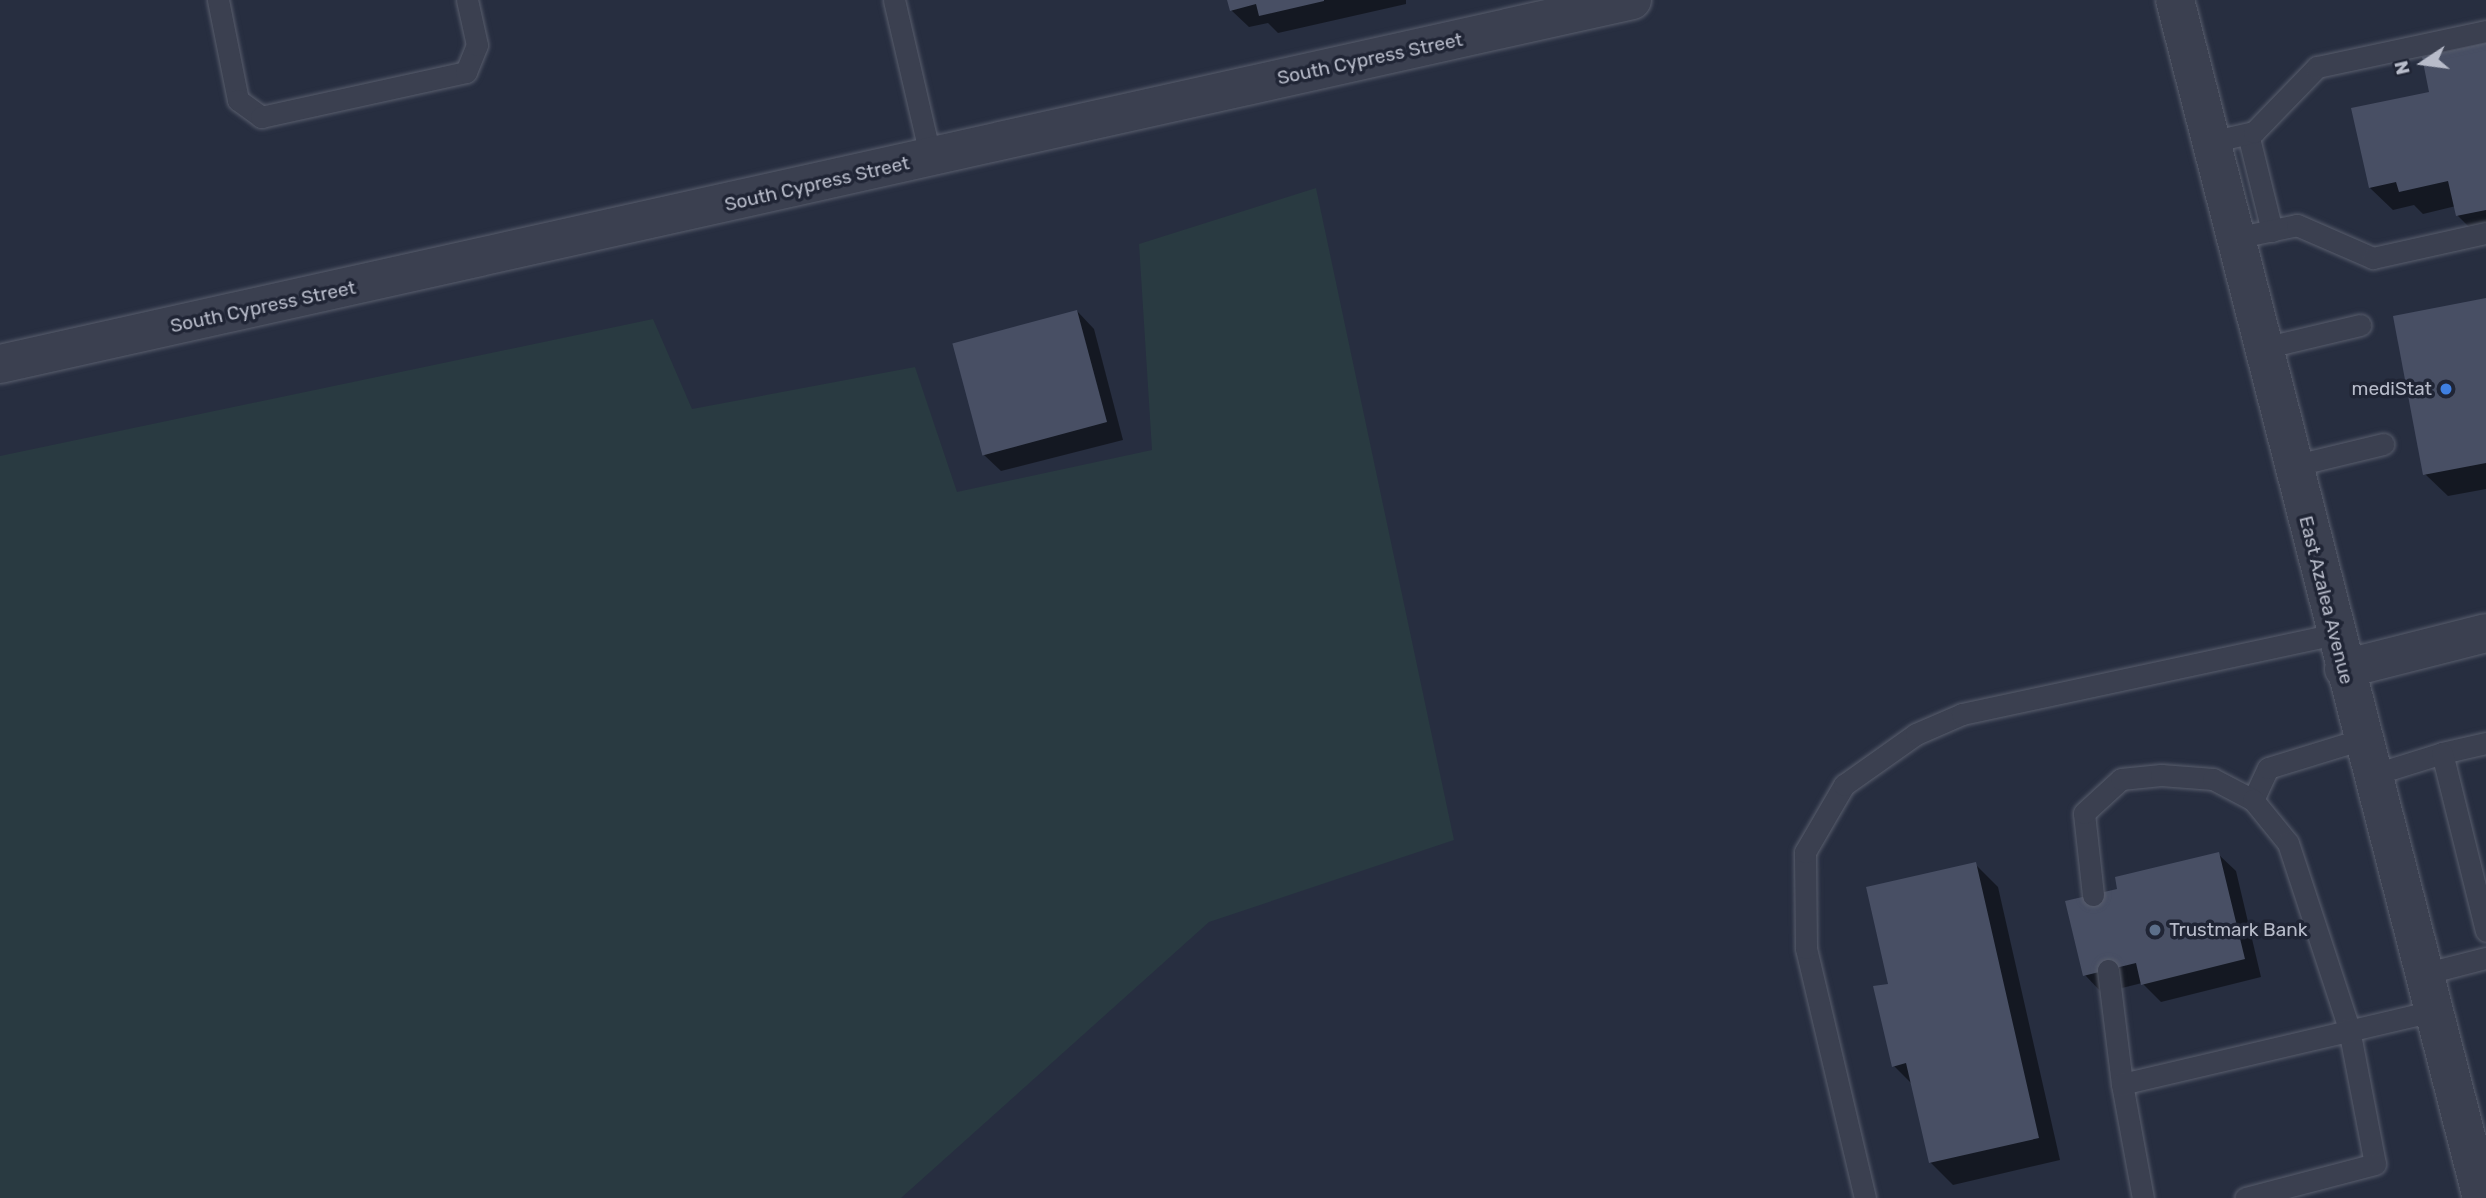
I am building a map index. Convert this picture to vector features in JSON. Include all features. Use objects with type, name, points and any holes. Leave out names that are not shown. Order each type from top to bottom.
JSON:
[{"type":"street","name":"South Cypress Street","points":[[0,364],[931,159],[1632,0]]},
{"type":"street","name":"East Azalea Avenue","points":[[2175,0],[2292,466],[2482,1198]]},
{"type":"street","points":[[2340,651],[2486,633]]},
{"type":"lane","points":[[218,0],[238,100],[261,117],[466,72],[477,45],[467,0]]},
{"type":"lane","points":[[894,0],[931,159]]},
{"type":"lane","points":[[2210,142],[2248,134],[2318,68],[2486,31]]},
{"type":"lane","points":[[2248,134],[2272,231]]},
{"type":"lane","points":[[2235,238],[2297,225],[2373,258],[2486,233]]},
{"type":"lane","points":[[2263,348],[2360,325]]},
{"type":"lane","points":[[2292,466],[2383,444]]},
{"type":"lane","points":[[1865,1198],[1805,948],[1805,852],[1844,785],[1916,734],[1962,714],[2340,651]]},
{"type":"lane","points":[[2253,800],[2268,768],[2367,757],[2442,753],[2486,743]]},
{"type":"lane","points":[[2442,753],[2486,931]]},
{"type":"lane","points":[[2093,895],[2084,813],[2121,779],[2161,775],[2213,779],[2253,800],[2288,843],[2349,1030],[2375,1164],[2245,1198]]},
{"type":"lane","points":[[2423,974],[2486,958]]},
{"type":"lane","points":[[2108,970],[2122,1084],[2143,1198]]},
{"type":"lane","points":[[2122,1084],[2433,1011]]},
{"type":"shaded area","points":[[1316,188],[1454,840],[1209,922],[901,1198],[0,1198],[0,456],[653,319],[692,409],[915,367],[957,492],[1152,450],[1139,244]]},
{"type":"building","points":[[1227,0],[1324,1],[1259,16],[1256,4],[1230,11]]},
{"type":"building","points":[[2486,43],[2486,210],[2456,216],[2448,181],[2399,192],[2396,182],[2369,188],[2351,108],[2429,92],[2422,57]]},
{"type":"building","name":"mediStat","points":[[2486,298],[2486,463],[2423,475],[2393,316]]},
{"type":"building","points":[[1077,310],[1107,422],[982,455],[952,343]]},
{"type":"building","name":"Trustmark Bank","points":[[2219,852],[2245,959],[2141,985],[2136,963],[2083,976],[2065,901],[2117,889],[2115,877]]},
{"type":"building","points":[[1976,862],[2039,1138],[1929,1163],[1906,1063],[1892,1067],[1873,986],[1888,984],[1866,887]]},
{"type":"place","name":"mediStat","points":[[2446,389]]},
{"type":"place","name":"Trustmark Bank","points":[[2155,930]]}]
